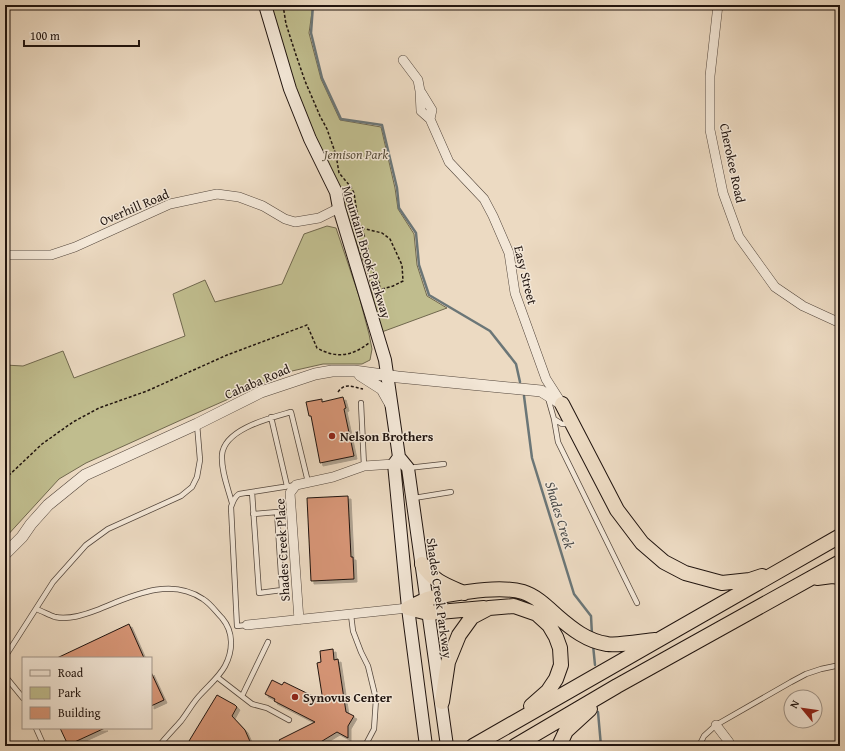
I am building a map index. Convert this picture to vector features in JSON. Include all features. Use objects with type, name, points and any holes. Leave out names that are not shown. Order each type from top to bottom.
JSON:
[{"type":"highway","points":[[562,404],[617,510],[642,543],[664,562],[685,573],[722,582],[750,580],[785,568]]},
{"type":"highway","points":[[476,744],[840,536]]},
{"type":"highway","points":[[515,746],[617,686],[840,562]]},
{"type":"highway","points":[[422,564],[429,574],[435,579],[465,593]]},
{"type":"highway","points":[[810,578],[832,576],[840,577]]},
{"type":"highway","points":[[408,608],[426,599],[502,589],[517,590],[525,592],[541,602],[566,624],[586,638],[608,644],[660,640]]},
{"type":"highway","points":[[408,608],[428,613],[514,606],[537,614],[549,625],[560,648],[561,658],[559,672],[552,686],[507,726]]},
{"type":"highway","points":[[442,702],[448,662],[459,635],[472,617],[489,608]]},
{"type":"highway","points":[[559,746],[566,731],[617,686]]},
{"type":"main road","name":"Mountain Brook Parkway","points":[[265,5],[290,89],[310,139],[336,192],[339,208],[371,301],[374,325],[385,360],[387,375]]},
{"type":"main road","points":[[387,375],[392,406],[408,608],[426,746]]},
{"type":"main road","points":[[396,460],[408,468]]},
{"type":"main road","name":"Shades Creek Parkway","points":[[408,468],[447,746]]},
{"type":"street","name":"Cherokee Road","points":[[718,5],[710,76],[710,130],[723,193],[739,237],[775,287],[803,306],[840,323]]},
{"type":"street","name":"Easy Street","points":[[403,60],[418,80],[421,111],[430,119],[449,162],[484,199],[493,216],[509,253],[515,293],[546,379],[562,404]]},
{"type":"street","name":"Overhill Road","points":[[5,255],[51,255],[75,247],[170,204],[217,194],[239,197],[263,206],[285,219],[295,222],[319,218],[339,208]]},
{"type":"street","name":"Cahaba Road","points":[[5,554],[22,537],[31,524],[48,505],[85,475],[197,424],[261,392],[315,374],[332,371],[354,371],[541,391],[562,404]]},
{"type":"street","points":[[354,371],[375,383],[382,389],[392,406]]},
{"type":"street","name":"Shades Creek Place","points":[[299,620],[290,493],[291,486],[333,477],[364,466],[396,460]]},
{"type":"street","name":"Shades Creek Place","points":[[242,625],[408,608]]},
{"type":"street","points":[[716,725],[728,742],[728,746]]},
{"type":"lane","points":[[547,395],[554,419],[558,442],[637,603]]},
{"type":"lane","points":[[361,403],[364,466]]},
{"type":"lane","points":[[232,503],[223,468],[222,454],[225,444],[234,435],[271,417],[291,412],[308,482]]},
{"type":"lane","points":[[228,628],[242,625],[231,507],[232,503],[239,494],[291,486],[271,417]]},
{"type":"lane","points":[[554,419],[562,424],[572,423]]},
{"type":"lane","points":[[5,657],[53,582],[86,545],[108,529],[181,496],[192,487],[198,477],[200,460],[197,424]]},
{"type":"lane","points":[[408,468],[444,464]]},
{"type":"lane","points":[[252,492],[253,514],[259,593],[282,590],[277,512],[253,514]]},
{"type":"lane","points":[[412,498],[451,492]]},
{"type":"lane","points":[[36,609],[56,617],[77,617],[137,594],[158,588],[171,588],[181,589],[204,600],[226,623],[231,634],[232,642],[230,654],[225,666],[217,677],[200,694],[181,721],[159,746]]},
{"type":"lane","points":[[351,615],[354,631],[361,652],[368,666],[376,699],[374,730],[365,746]]},
{"type":"lane","points":[[242,696],[268,642]]},
{"type":"lane","points":[[699,746],[704,736],[716,725],[806,674],[840,665]]},
{"type":"lane","points":[[5,676],[22,697]]},
{"type":"lane","points":[[217,677],[252,704],[267,708],[289,720]]},
{"type":"lane","points":[[36,729],[44,746]]},
{"type":"path","points":[[283,5],[286,24],[296,55],[305,81],[327,129],[336,155],[339,173],[352,187],[361,228],[367,243],[372,267],[380,284],[379,290],[371,301]]},
{"type":"path","points":[[361,228],[382,233],[390,239],[402,265],[403,281],[379,290]]},
{"type":"path","points":[[5,479],[42,444],[72,422],[98,408],[147,391],[227,355],[307,326],[317,348],[327,352],[348,354],[358,351],[373,340]]},
{"type":"path","points":[[338,392],[343,387],[347,386],[364,389]]},
{"type":"green space","name":"Jemison Park","points":[[269,5],[313,5],[309,33],[321,79],[340,120],[381,127],[395,188],[398,209],[414,234],[417,265],[427,296],[447,308],[379,333],[369,277],[337,189],[293,82]]},
{"type":"green space","points":[[327,226],[336,228],[359,296],[372,349],[370,360],[362,364],[323,364],[292,371],[86,463],[59,479],[5,538],[5,365],[23,366],[63,351],[74,378],[185,336],[173,294],[205,280],[215,302],[282,284],[304,234]]},
{"type":"building","name":"Nelson Brothers","points":[[343,397],[346,408],[344,409],[354,456],[320,463],[311,416],[309,416],[306,402],[322,399],[322,402]]},
{"type":"building","points":[[348,496],[351,557],[353,557],[354,579],[311,581],[307,498]]},
{"type":"building","points":[[129,624],[144,657],[59,657]]},
{"type":"building","name":"Synovus Center","points":[[333,649],[334,660],[338,659],[346,712],[354,716],[348,726],[348,738],[337,732],[314,746],[283,746],[279,740],[315,722],[274,701],[275,699],[265,694],[272,680],[282,685],[284,682],[323,701],[317,663],[321,662],[320,651]]},
{"type":"building","points":[[152,674],[164,700],[152,706]]},
{"type":"building","points":[[217,695],[237,707],[232,716],[245,730],[252,746],[186,746]]},
{"type":"building","points":[[60,729],[103,729],[68,745]]},
{"type":"waterway","name":"Shades Creek","points":[[313,5],[311,33],[322,78],[341,119],[382,125],[397,188],[399,208],[416,233],[419,265],[429,295],[490,331],[516,364],[520,382]]},
{"type":"waterway","name":"Shades Creek","points":[[524,396],[532,458],[574,594],[591,616],[592,635]]},
{"type":"waterway","name":"Shades Creek","points":[[593,645],[595,665]]},
{"type":"waterway","name":"Shades Creek","points":[[598,712],[601,746]]},
{"type":"place","name":"Nelson Brothers","points":[[332,436]]},
{"type":"place","name":"Synovus Center","points":[[295,697]]}]
